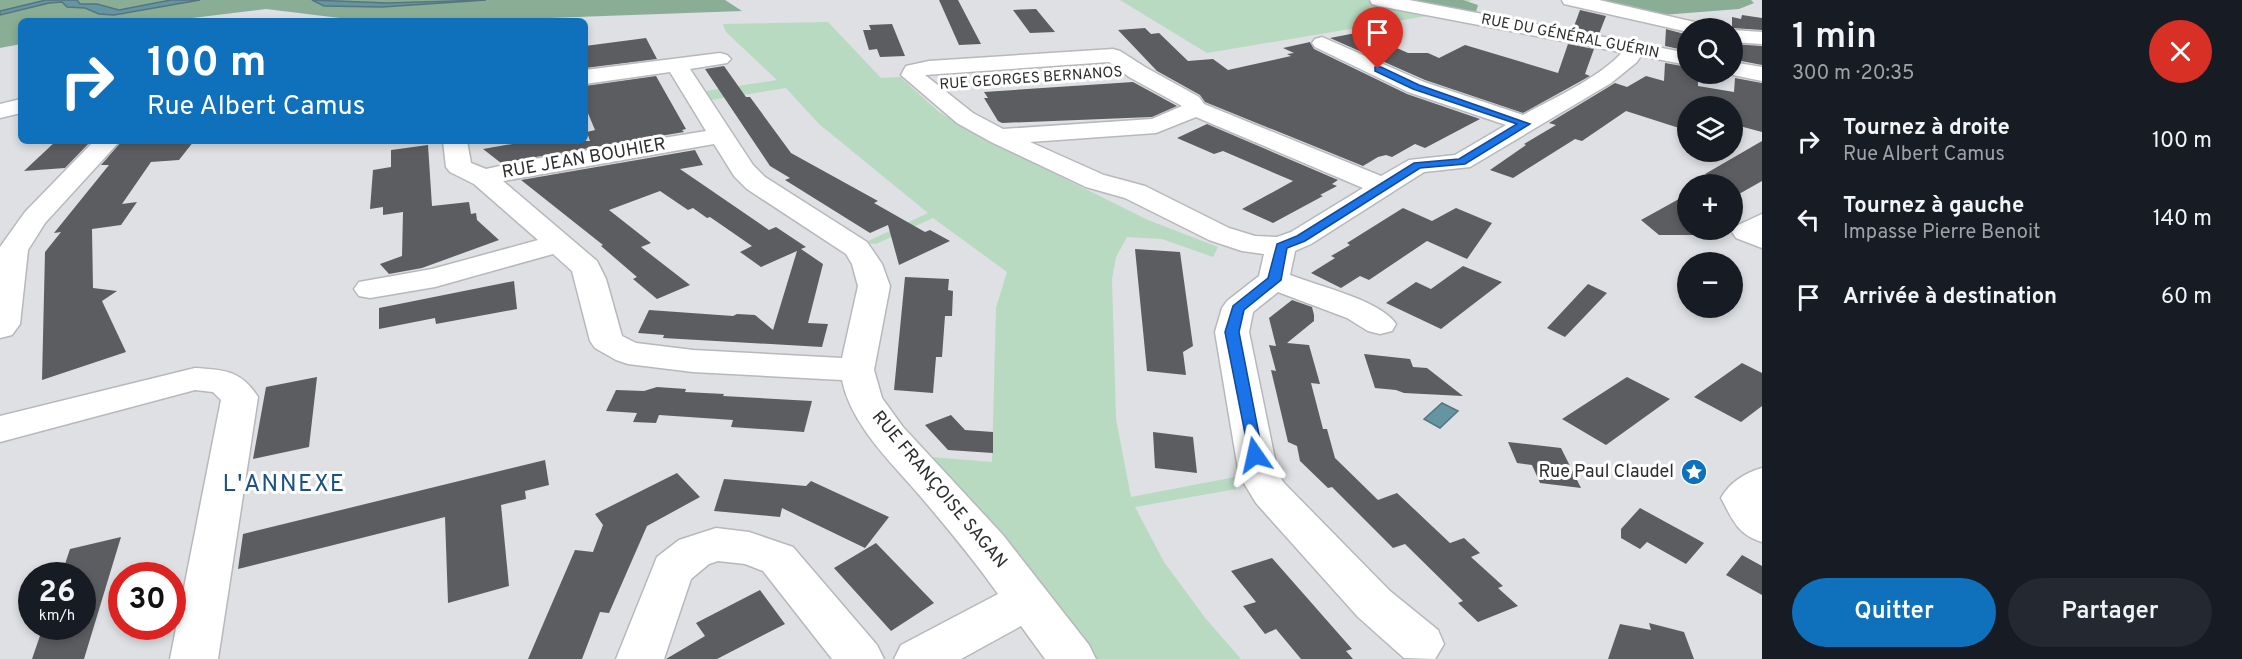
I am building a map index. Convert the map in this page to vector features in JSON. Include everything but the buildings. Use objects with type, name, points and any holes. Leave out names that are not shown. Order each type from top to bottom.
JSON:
[{"type":"street","name":"RUE DU GÉNÉRAL GUÉRIN","points":[[1379,0],[1677,57]]},
{"type":"street","points":[[1571,0],[1677,23]]},
{"type":"street","points":[[1743,37],[1762,38]]},
{"type":"street","points":[[1322,43],[1416,87],[1525,124]]},
{"type":"street","points":[[1421,644],[1374,604],[1270,493],[1259,475],[1232,332],[1238,308],[1297,241],[1418,165],[1461,162],[1603,78],[1630,58],[1635,49]]},
{"type":"street","points":[[1380,324],[1252,245],[1219,234],[1134,192],[1095,181],[1000,137],[965,118],[912,75],[914,71],[929,67],[1113,55],[1137,72],[1191,102],[1196,109],[1384,187]]},
{"type":"street","points":[[588,77],[720,59]]},
{"type":"street","name":"RUE FRANÇOISE SAGAN","points":[[676,64],[743,170],[756,183],[857,248],[867,264],[874,286],[857,370],[864,400],[890,436],[988,547],[1072,659]]},
{"type":"street","points":[[1743,70],[1762,74]]},
{"type":"street","points":[[0,111],[18,107]]},
{"type":"street","points":[[1000,137],[1156,126],[1196,109]]},
{"type":"street","name":"RUE JEAN BOUHIER","points":[[483,178],[522,169],[721,136]]},
{"type":"street","points":[[0,328],[4,324],[13,250],[35,218],[105,144]]},
{"type":"street","points":[[455,144],[459,167],[483,178]]},
{"type":"street","name":"RUE JEAN BOUHIER","points":[[483,178],[556,244],[586,267],[607,340],[628,353],[693,362],[857,370]]},
{"type":"street","points":[[1762,223],[1746,232],[1762,239]]},
{"type":"street","points":[[370,289],[435,278],[556,244]]},
{"type":"street","points":[[0,429],[195,378],[223,381],[240,397],[194,659]]},
{"type":"street","points":[[1762,482],[1741,498],[1755,521],[1762,526]]},
{"type":"street","points":[[640,659],[672,569],[694,552],[716,544],[749,548],[778,559],[860,659]]},
{"type":"street","points":[[918,659],[1028,600]]},
{"type":"green space","points":[[0,0],[725,0],[742,11],[550,18],[340,18],[266,9],[192,18],[18,18],[18,45],[0,48]]},
{"type":"green space","points":[[1120,0],[1472,0],[1427,16],[1207,53]]},
{"type":"green space","points":[[1412,0],[1463,0],[1478,5],[1476,12]]},
{"type":"green space","points":[[1585,0],[1751,0],[1754,3],[1739,9],[1662,15]]},
{"type":"green space","points":[[828,22],[881,78],[900,77],[939,112],[973,133],[1148,220],[1218,247],[1213,257],[1162,239],[1127,237],[1116,257],[1112,279],[1116,419],[1131,497],[1235,477],[1236,489],[1135,507],[1164,562],[1206,619],[1241,659],[1093,659],[931,457],[992,462],[996,308],[1007,272],[933,218],[876,244],[864,243],[928,213],[819,124],[786,88],[711,100],[706,91],[777,80],[726,32],[723,24]]},
{"type":"water","points":[[46,0],[77,0],[80,4],[97,4],[119,10],[171,0],[200,0],[114,15],[99,14],[85,8],[67,7],[62,2],[0,15],[0,11]]},
{"type":"water","points":[[312,0],[387,3],[486,0],[382,7],[324,6]]},
{"type":"water","points":[[1442,403],[1458,411],[1440,428],[1424,419]]},
{"type":"place","name":"Rue Paul Claudel","points":[[1694,472]]},
{"type":"district","name":"L'ANNEXE","points":[[284,485]]},
{"type":"route","points":[[1255,455],[1232,332],[1238,308],[1274,280],[1281,246],[1297,241],[1418,165],[1461,162],[1525,124],[1416,87],[1378,69]]}]
